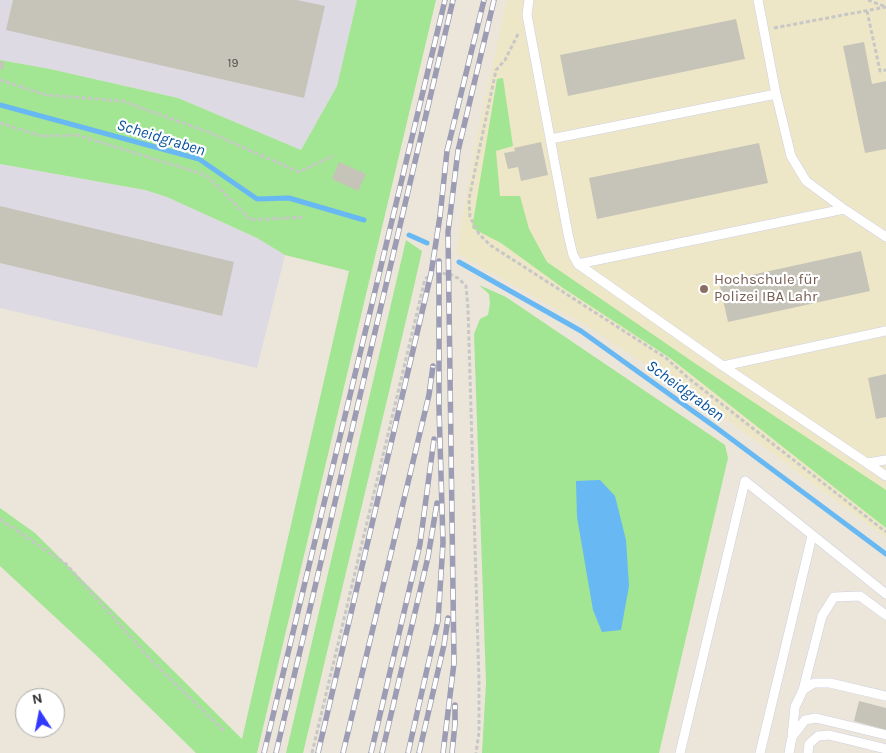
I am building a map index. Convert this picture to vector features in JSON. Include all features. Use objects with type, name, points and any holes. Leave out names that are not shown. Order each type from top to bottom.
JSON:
[{"type":"lane","points":[[530,0],[527,15],[568,234],[573,255],[578,264],[723,366],[886,476]]},
{"type":"lane","points":[[758,0],[776,94],[791,156],[806,181],[886,237]]},
{"type":"lane","points":[[551,139],[776,94]]},
{"type":"lane","points":[[578,264],[844,209]]},
{"type":"lane","points":[[723,366],[886,331]]},
{"type":"lane","points":[[867,464],[886,460]]},
{"type":"lane","points":[[680,753],[745,480],[886,594]]},
{"type":"lane","points":[[760,753],[812,536]]},
{"type":"lane","points":[[788,753],[792,737],[795,707],[803,690],[822,616],[834,597],[860,596],[886,615]]},
{"type":"lane","points":[[803,690],[814,683],[830,682],[886,696]]},
{"type":"lane","points":[[792,737],[805,720],[816,718],[886,735]]},
{"type":"lane","points":[[808,753],[810,744],[818,736],[829,735],[886,749]]},
{"type":"path","points":[[868,0],[886,7]]},
{"type":"path","points":[[764,30],[886,7]]},
{"type":"path","points":[[867,11],[880,71],[886,70]]},
{"type":"path","points":[[0,80],[46,95],[122,101],[211,133],[299,172],[333,156]]},
{"type":"path","points":[[0,123],[41,136],[77,135],[206,175],[252,220],[305,217]]},
{"type":"path","points":[[312,753],[425,279],[431,274],[448,274],[458,278],[466,286],[479,682],[476,753]]},
{"type":"path","points":[[0,519],[66,564],[152,661],[224,731]]},
{"type":"shaded area","points":[[0,0],[357,0],[337,86],[301,150],[178,98],[50,69],[0,60]]},
{"type":"shaded area","name":"Hochschule für Polizei IBA Lahr","points":[[507,0],[886,0],[886,538],[705,403],[587,326],[456,253],[478,131]]},
{"type":"shaded area","points":[[0,164],[145,190],[167,197],[257,238],[285,255],[257,368],[0,308]]},
{"type":"green space","points":[[357,0],[436,0],[257,753],[196,753],[96,655],[0,566],[0,508],[35,533],[242,739],[349,271],[285,255],[257,238],[167,197],[145,190],[0,164],[0,60],[50,69],[178,98],[301,150],[337,86]]},
{"type":"green space","points":[[503,78],[513,146],[496,151],[500,196],[520,196],[529,229],[547,262],[886,490],[886,528],[670,358],[563,288],[501,243],[472,228],[497,79]]},
{"type":"green space","points":[[406,240],[422,251],[412,295],[303,753],[286,753]]},
{"type":"green space","points":[[479,285],[506,297],[725,445],[728,458],[659,753],[482,753],[486,683],[474,334],[480,319],[488,315],[490,303],[489,294]]},
{"type":"water","points":[[600,480],[615,496],[626,540],[629,586],[621,630],[602,632],[593,610],[577,517],[576,481]]},
{"type":"building","points":[[13,0],[297,0],[325,6],[304,98],[6,30]]},
{"type":"building","points":[[736,19],[745,59],[568,96],[560,55]]},
{"type":"building","points":[[864,42],[872,84],[886,81],[886,149],[865,153],[843,46]]},
{"type":"building","points":[[0,61],[4,62],[3,70],[0,69]]},
{"type":"building","points":[[541,142],[548,175],[521,181],[518,167],[508,169],[504,153],[515,151],[514,148]]},
{"type":"building","points":[[759,143],[768,183],[597,219],[589,178]]},
{"type":"building","points":[[339,162],[366,174],[358,191],[332,179]]},
{"type":"building","points":[[0,206],[234,262],[222,316],[0,263]]},
{"type":"building","points":[[861,251],[870,291],[728,322],[719,282]]},
{"type":"building","points":[[886,374],[886,417],[876,419],[868,378]]},
{"type":"building","points":[[859,701],[886,708],[886,730],[854,721]]},
{"type":"waterway","name":"Scheidgraben","points":[[0,105],[199,159],[257,199],[289,198],[364,220]]},
{"type":"waterway","name":"Scheidgraben","points":[[409,235],[427,243]]},
{"type":"waterway","name":"Scheidgraben","points":[[459,262],[581,331],[718,429],[886,554]]},
{"type":"railway","points":[[264,753],[445,0]]},
{"type":"railway","points":[[276,753],[453,0]]},
{"type":"railway","points":[[318,753],[431,274],[447,151],[484,0]]},
{"type":"railway","points":[[443,753],[454,663],[448,232],[458,151],[494,0]]},
{"type":"railway","points":[[408,753],[438,621],[443,543],[439,407],[439,261]]},
{"type":"railway","points":[[343,753],[429,395],[433,366]]},
{"type":"railway","points":[[371,753],[420,544],[434,439]]},
{"type":"railway","points":[[382,753],[428,557],[437,503]]},
{"type":"railway","points":[[419,753],[444,645],[448,618]]},
{"type":"railway","points":[[452,753],[455,705]]},
{"type":"place","name":"Hochschule für Polizei IBA Lahr","points":[[704,289]]}]
